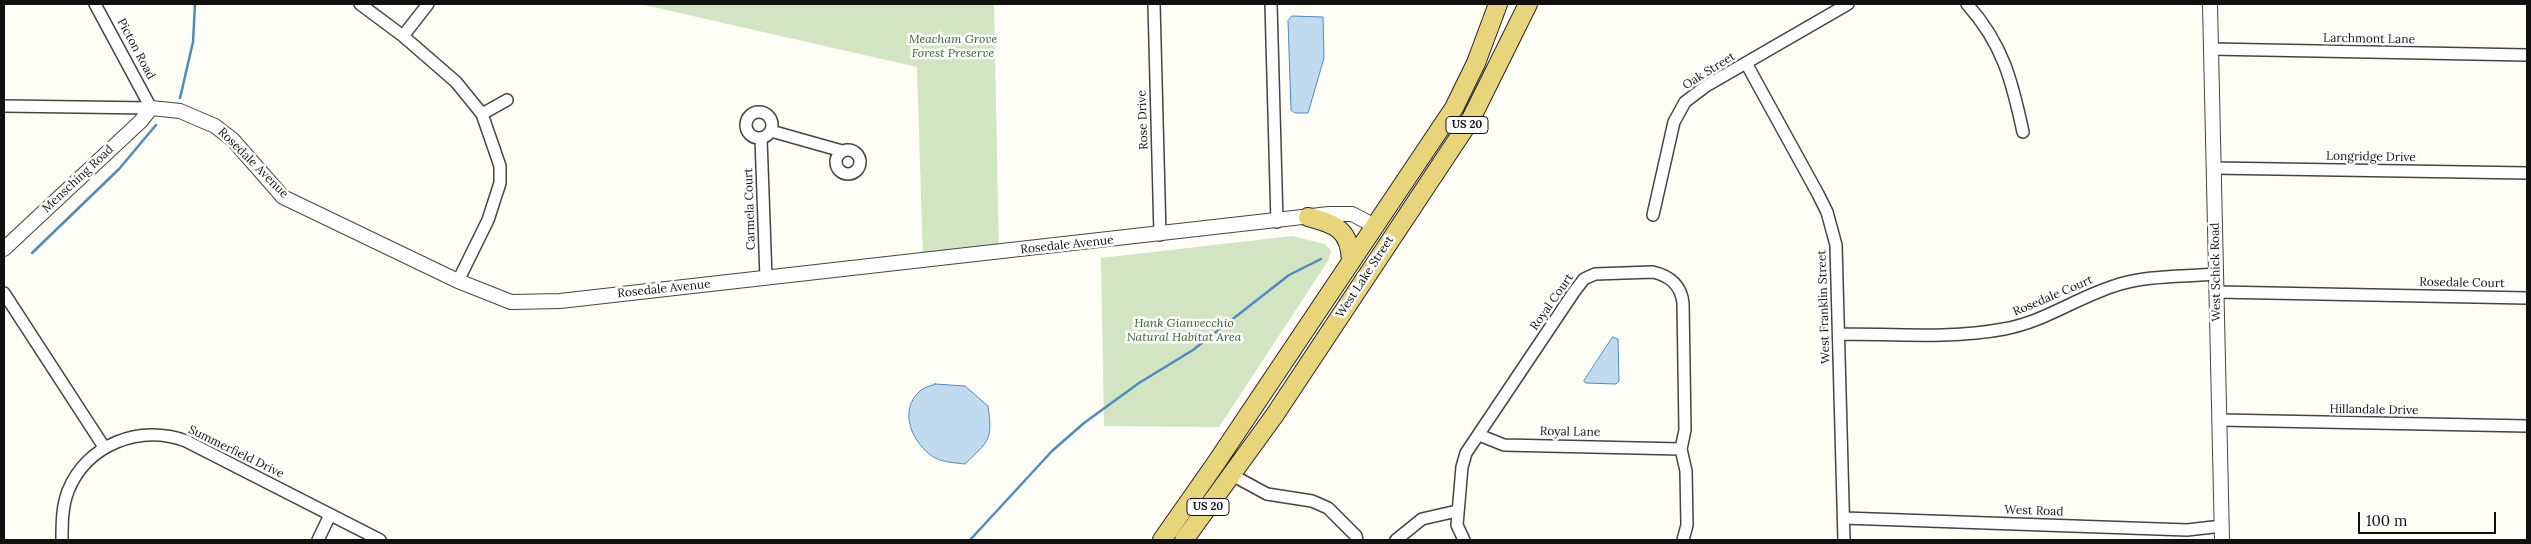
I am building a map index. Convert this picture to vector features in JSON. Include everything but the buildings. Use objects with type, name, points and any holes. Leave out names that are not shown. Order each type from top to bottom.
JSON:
[{"type":"main road","name":"West Lake Street","points":[[1162,540],[1454,108],[1476,63],[1498,4]]},
{"type":"main road","name":"West Lake Street","points":[[1184,540],[1274,416],[1471,119],[1528,4]]},
{"type":"main road","points":[[1308,217],[1332,225],[1344,233],[1350,248],[1351,261]]},
{"type":"main road","points":[[1375,226],[1392,236]]},
{"type":"street","name":"Picton Road","points":[[95,4],[152,108]]},
{"type":"street","points":[[360,4],[403,36],[456,82],[482,114],[500,166],[500,182],[488,220],[458,281]]},
{"type":"street","points":[[403,36],[428,4]]},
{"type":"street","name":"Rose Drive","points":[[1154,4],[1160,235]]},
{"type":"street","points":[[1272,4],[1276,222]]},
{"type":"street","name":"Oak Street","points":[[1653,214],[1670,132],[1686,102],[1706,86],[1848,4]]},
{"type":"street","points":[[1967,4],[1986,27],[2004,58],[2012,80],[2023,132]]},
{"type":"street","name":"West Schick Road","points":[[2210,4],[2222,533]]},
{"type":"street","name":"Larchmont Lane","points":[[2211,48],[2527,56]]},
{"type":"street","name":"West Franklin Street","points":[[1746,64],[1827,212],[1836,245],[1840,334],[1844,540]]},
{"type":"street","points":[[482,114],[507,100]]},
{"type":"street","name":"Rosedale Avenue","points":[[4,106],[152,108],[180,111],[215,126],[233,140],[283,197],[458,281],[511,302],[527,303],[766,278],[1308,217],[1352,214],[1375,226]]},
{"type":"street","name":"Mensching Road","points":[[4,249],[141,121],[152,108]]},
{"type":"street","points":[[759,112],[767,115],[772,122],[771,131],[761,138],[752,137],[747,130],[746,122],[751,115],[759,112]]},
{"type":"street","points":[[771,131],[842,152]]},
{"type":"street","name":"Carmela Court","points":[[761,138],[766,278]]},
{"type":"street","name":"Longridge Drive","points":[[2214,168],[2527,174]]},
{"type":"street","name":"Royal Court","points":[[1479,435],[1584,279],[1604,273],[1653,272],[1662,274],[1676,283],[1682,296],[1685,430],[1681,449]]},
{"type":"street","name":"Rosedale Court","points":[[1840,334],[1945,334],[2005,329],[2042,318],[2091,295],[2121,284],[2149,279],[2216,274]]},
{"type":"street","name":"Rosedale Court","points":[[2217,292],[2527,298]]},
{"type":"street","points":[[4,293],[104,447],[82,468],[68,490],[62,516],[62,540]]},
{"type":"street","name":"Hillandale Drive","points":[[2220,420],[2527,426]]},
{"type":"street","name":"Summerfield Drive","points":[[104,447],[138,435],[167,435],[177,438],[380,540]]},
{"type":"street","points":[[1464,540],[1457,525],[1462,467],[1466,452],[1479,435]]},
{"type":"street","name":"Royal Lane","points":[[1479,435],[1504,445],[1681,449]]},
{"type":"street","points":[[1681,449],[1686,472],[1688,524],[1683,540]]},
{"type":"street","points":[[1232,475],[1267,494],[1312,501],[1328,508],[1356,536],[1357,540]]},
{"type":"street","points":[[1396,540],[1422,519],[1457,511]]},
{"type":"street","points":[[318,540],[330,515]]},
{"type":"street","name":"West Road","points":[[1844,518],[2187,530],[2222,533]]},
{"type":"green space","name":"Meacham Grove Forest Preserve","points":[[640,4],[994,4],[999,253],[923,261],[917,67]]},
{"type":"green space","name":"Hank Gianvecchio Natural Habitat Area","points":[[1292,236],[1325,244],[1331,251],[1328,261],[1219,427],[1104,426],[1101,258]]},
{"type":"water","points":[[1292,16],[1323,17],[1324,58],[1308,113],[1295,113],[1291,110],[1288,21]]},
{"type":"water","points":[[1613,337],[1618,339],[1619,381],[1616,384],[1586,383],[1584,381]]},
{"type":"water","points":[[935,384],[965,386],[988,406],[990,426],[987,439],[984,445],[965,464],[935,458],[920,444],[910,426],[910,407],[914,398],[924,388]]},
{"type":"waterway","points":[[180,98],[193,42],[195,4]]},
{"type":"waterway","points":[[32,253],[119,169],[156,125]]},
{"type":"waterway","points":[[970,540],[1052,451],[1084,423],[1139,383],[1193,350],[1289,275],[1321,259]]}]
